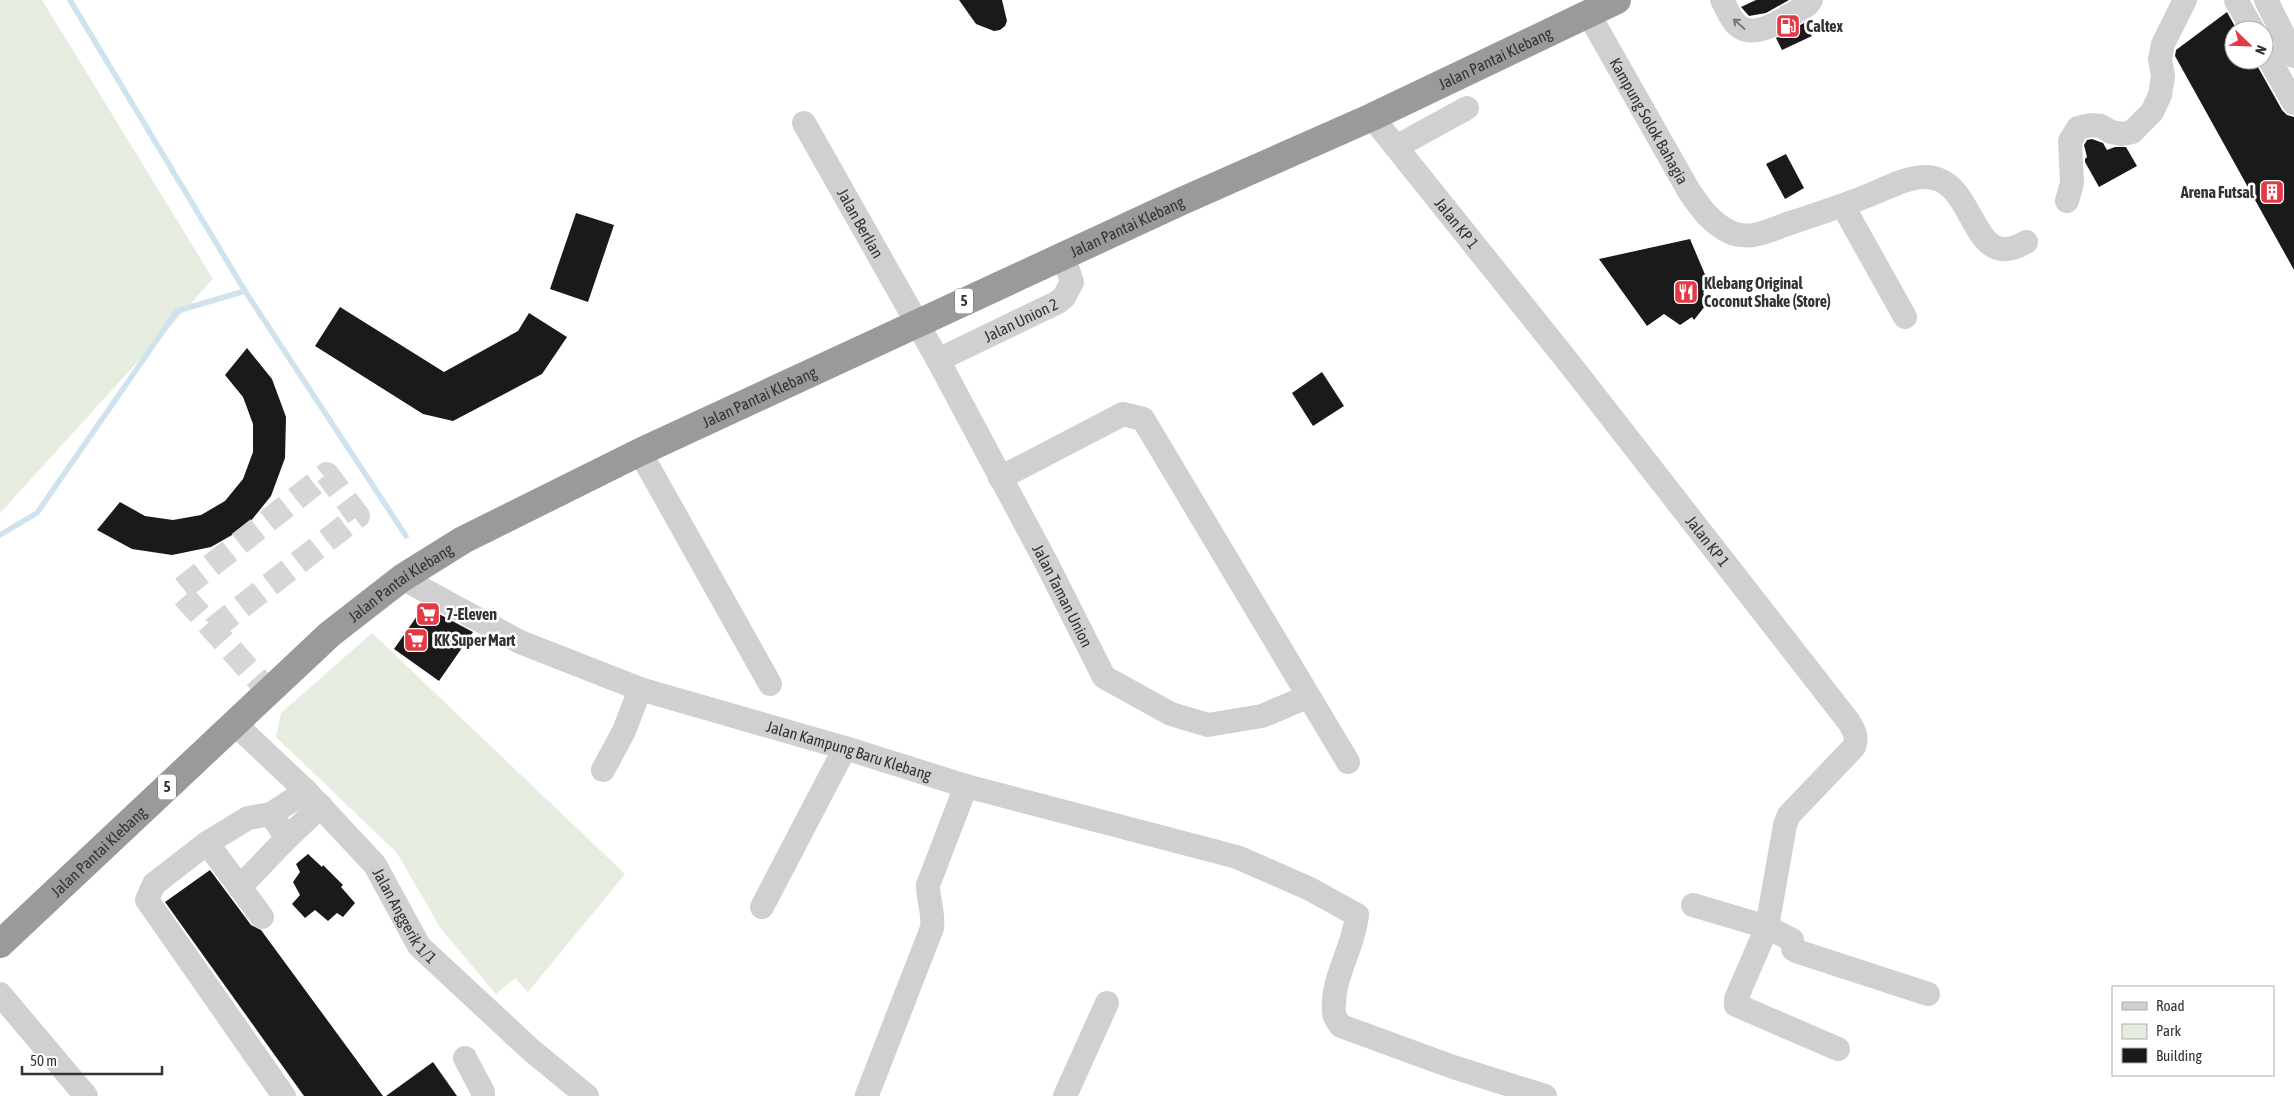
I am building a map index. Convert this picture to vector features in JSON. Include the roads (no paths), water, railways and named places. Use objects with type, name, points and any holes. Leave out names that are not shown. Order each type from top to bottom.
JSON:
[{"type":"highway","name":"Jalan Pantai Klebang","points":[[0,944],[330,634],[402,578],[463,540],[640,452],[917,322],[1372,117],[1617,0]]},
{"type":"street","points":[[1722,0],[1735,23],[1742,29],[1751,32],[1762,29],[1807,5],[1810,0]]},
{"type":"street","points":[[2067,201],[2072,184],[2070,141],[2078,128],[2090,125],[2101,126],[2111,132],[2122,134],[2132,132],[2152,112],[2160,95],[2163,76],[2160,60],[2163,44],[2185,0]]},
{"type":"street","points":[[2236,0],[2247,20]]},
{"type":"street","points":[[2266,0],[2294,56]]},
{"type":"street","name":"Kampung Solok Bahagia","points":[[1588,13],[1689,192],[1702,211],[1716,224],[1733,234],[1752,235],[1843,206]]},
{"type":"street","points":[[2274,68],[2294,103]]},
{"type":"street","points":[[1396,147],[1467,108]]},
{"type":"street","name":"Jalan KP 1","points":[[1372,117],[1569,363],[1843,714],[1855,732],[1857,739],[1854,747],[1798,803],[1789,815],[1785,825],[1767,927],[1736,998],[1736,1005],[1838,1049]]},
{"type":"street","name":"Jalan Berlian","points":[[804,123],[917,322]]},
{"type":"street","points":[[1905,317],[1843,206],[1902,181],[1927,177],[1944,182],[1957,192],[1968,208],[1979,234],[1991,246],[2002,250],[2014,249],[2026,242]]},
{"type":"street","name":"Jalan Union 2","points":[[938,360],[1058,302],[1072,282],[1063,256]]},
{"type":"street","name":"Jalan Taman Union","points":[[917,322],[1047,564],[1104,677],[1171,714],[1208,725],[1262,716],[1307,696]]},
{"type":"street","points":[[1000,478],[1123,414],[1143,419],[1348,762]]},
{"type":"street","points":[[640,452],[770,684]]},
{"type":"street","name":"Jalan Kampung Baru Klebang","points":[[402,578],[520,642],[640,689],[845,748],[966,786],[1237,857],[1310,888],[1357,915],[1356,931],[1335,990],[1334,1014],[1341,1026],[1453,1067],[1545,1096]]},
{"type":"street","points":[[603,770],[624,731],[640,689]]},
{"type":"street","name":"Jalan Anggerik 1/1","points":[[234,723],[314,799],[375,865],[419,946],[531,1050],[587,1096]]},
{"type":"street","points":[[762,907],[845,748]]},
{"type":"street","points":[[867,1095],[932,928],[934,916],[928,894],[928,885],[966,786]]},
{"type":"street","points":[[284,1096],[147,900],[154,884],[207,843],[248,818],[271,814],[314,799]]},
{"type":"street","points":[[240,887],[287,838],[314,799]]},
{"type":"street","points":[[271,814],[287,838]]},
{"type":"street","points":[[207,843],[262,917]]},
{"type":"street","points":[[1693,905],[1767,927],[1792,940],[1793,949],[1796,951],[1928,994]]},
{"type":"street","points":[[0,994],[86,1096]]},
{"type":"street","points":[[1065,1096],[1106,1003]]},
{"type":"street","points":[[465,1058],[483,1092],[482,1096]]},
{"type":"waterway","points":[[70,0],[245,291],[406,536]]},
{"type":"waterway","points":[[0,535],[37,513],[177,311],[245,291]]},
{"type":"tunnel","points":[[213,629],[358,516],[327,474],[179,591],[268,691]]},
{"type":"place","name":"Caltex","points":[[1788,26]]},
{"type":"place","name":"Arena Futsal","points":[[2272,192]]},
{"type":"place","name":"Klebang Original Coconut Shake (Store)","points":[[1686,292]]},
{"type":"place","name":"7-Eleven","points":[[428,614]]},
{"type":"place","name":"KK Super Mart","points":[[416,640]]}]
